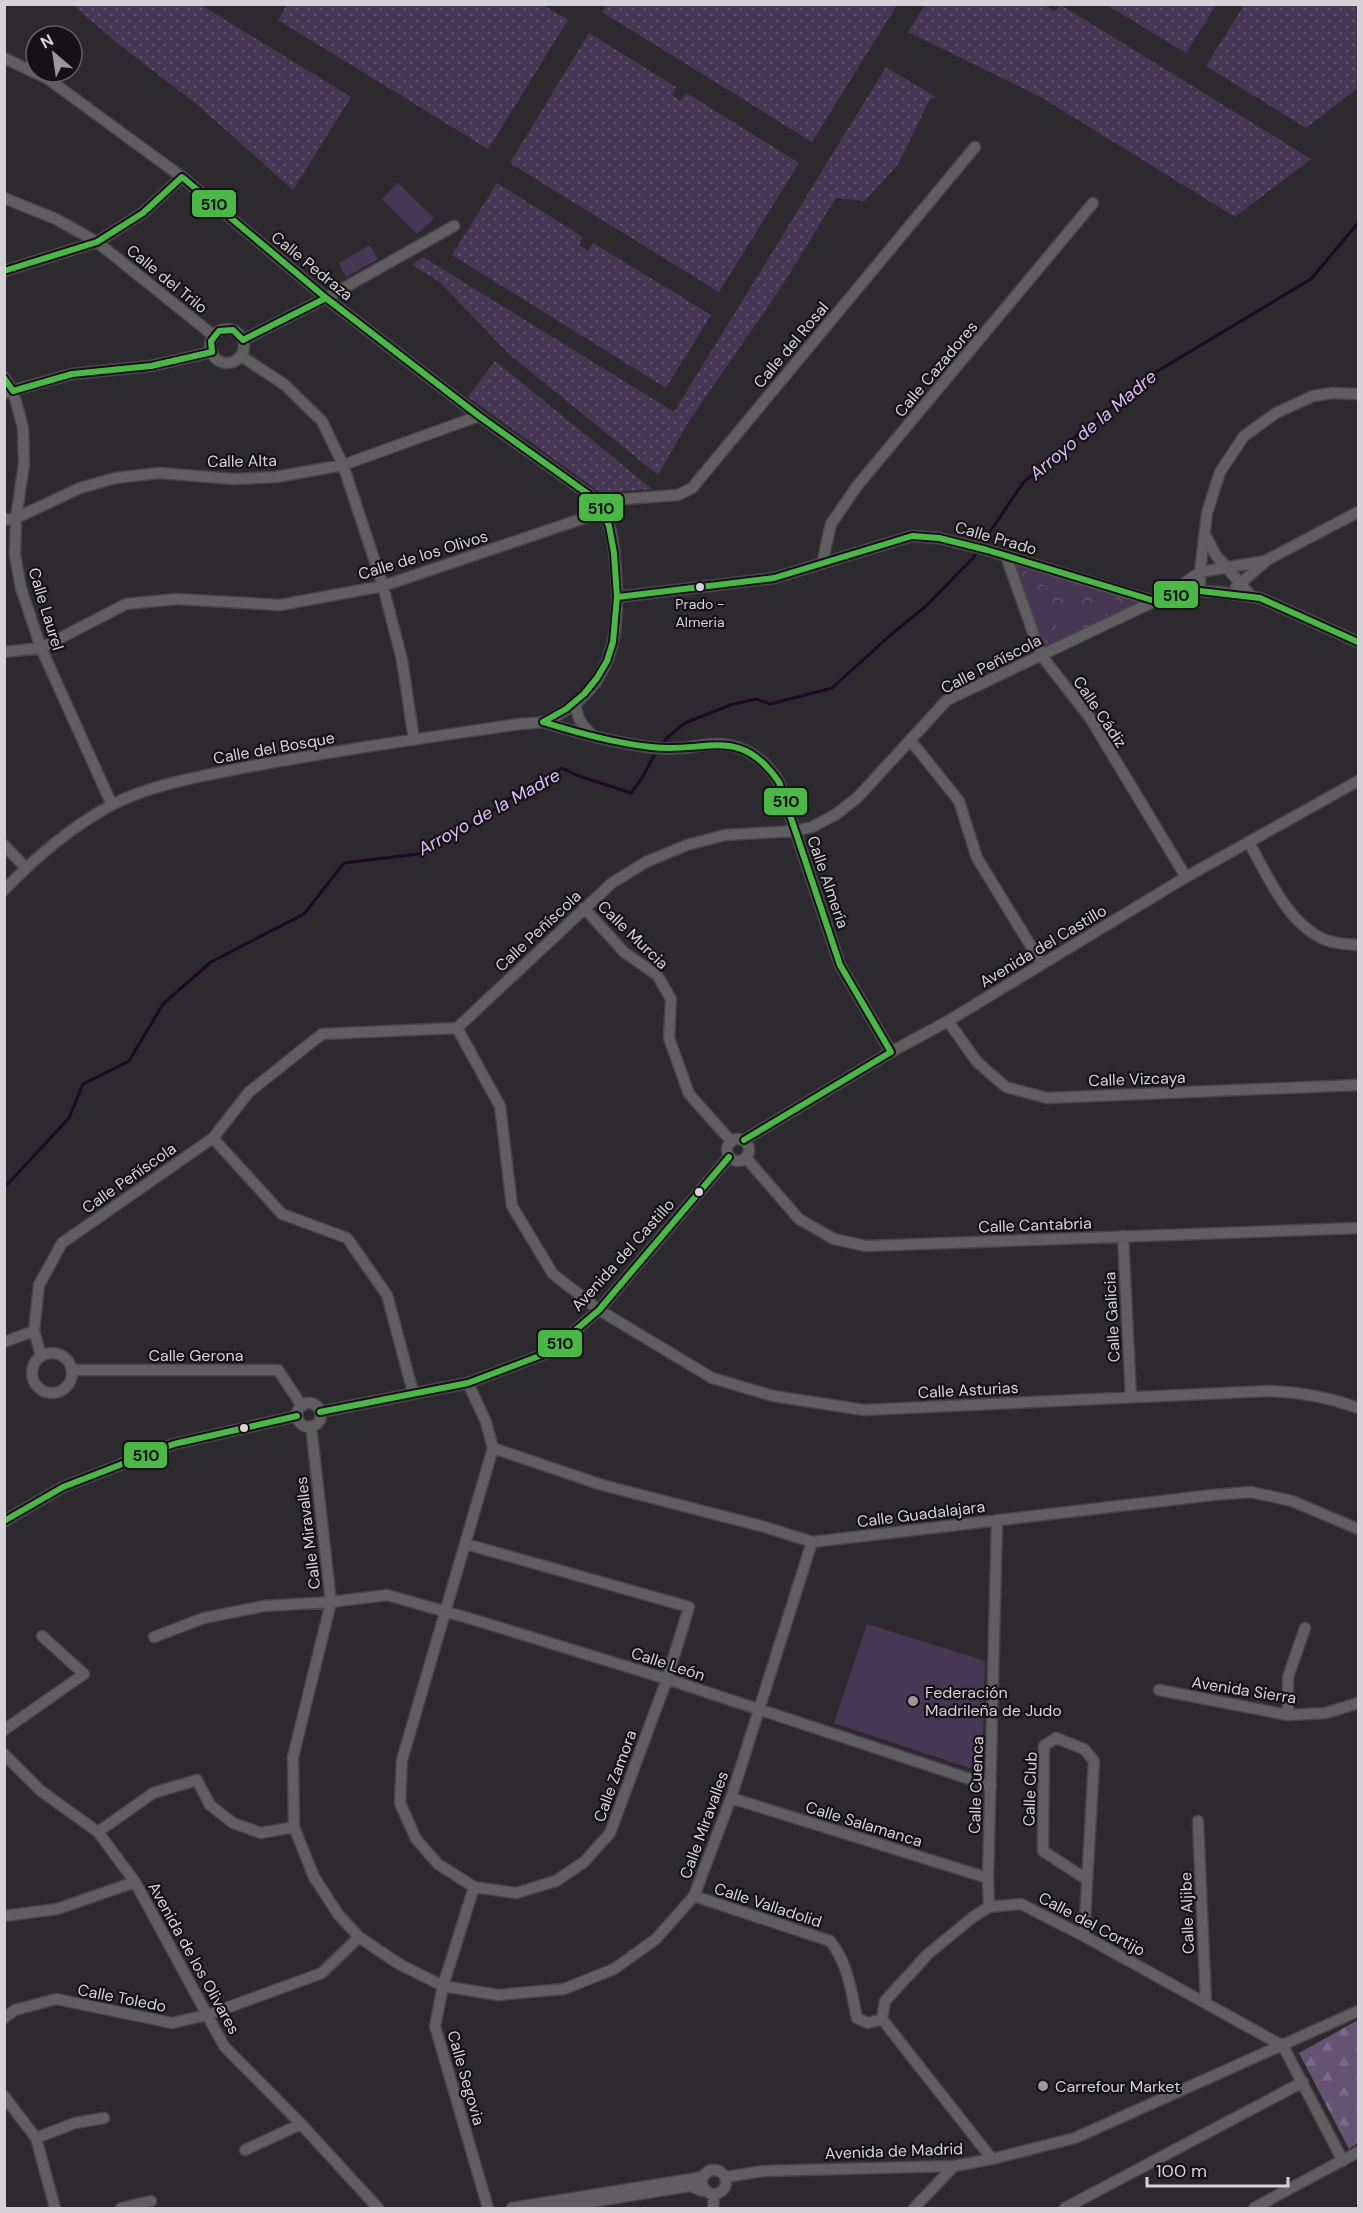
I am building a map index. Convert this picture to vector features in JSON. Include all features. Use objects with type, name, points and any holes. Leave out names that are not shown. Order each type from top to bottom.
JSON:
[{"type":"street","name":"Calle Pedraza","points":[[4,58],[48,79],[182,177],[327,298],[479,416],[598,501]]},
{"type":"street","name":"Calle del Rosal","points":[[598,501],[678,495],[693,489],[975,147]]},
{"type":"street","points":[[4,271],[97,242],[143,213],[182,177]]},
{"type":"street","name":"Calle del Trilo","points":[[4,198],[56,219],[97,242],[214,336]]},
{"type":"street","name":"Calle Cazadores","points":[[822,564],[831,525],[857,486],[1093,203]]},
{"type":"street","points":[[243,340],[327,298],[454,226]]},
{"type":"street","points":[[233,330],[243,340],[241,356],[229,363],[216,358],[210,347],[214,336],[219,331],[233,330]]},
{"type":"street","points":[[9,392],[72,374],[151,366],[212,352]]},
{"type":"street","points":[[241,356],[285,385],[322,421],[343,465],[383,586],[402,660],[414,740]]},
{"type":"street","name":"Calle Laurel","points":[[4,377],[23,428],[24,464],[10,519],[21,588],[41,648],[111,805]]},
{"type":"street","points":[[1200,591],[1207,513],[1220,472],[1244,436],[1276,413],[1313,396],[1332,393],[1358,394]]},
{"type":"street","name":"Calle Alta","points":[[10,519],[80,488],[115,478],[159,473],[244,479],[276,477],[343,465],[479,416]]},
{"type":"street","name":"Calle del Bosque","points":[[4,890],[26,868],[68,834],[111,805],[154,789],[264,764],[543,722],[571,712],[603,671],[611,652],[616,623],[618,597],[613,535],[605,511],[598,501]]},
{"type":"street","name":"Calle de los Olivos","points":[[4,652],[41,648],[126,604],[176,599],[280,605],[383,586],[605,511]]},
{"type":"street","points":[[1226,593],[1240,584],[1265,561],[1359,512]]},
{"type":"street","points":[[1205,532],[1209,545],[1252,597]]},
{"type":"street","name":"Calle Prado","points":[[618,597],[774,578],[912,537],[939,538],[964,543],[1160,599],[1200,591],[1260,598],[1359,642]]},
{"type":"street","name":"Calle Cádiz","points":[[1006,556],[1041,655],[1090,718],[1186,878]]},
{"type":"street","points":[[1160,599],[1200,572],[1265,561]]},
{"type":"street","name":"Calle Peñíscola","points":[[41,1356],[34,1331],[39,1285],[62,1243],[213,1138],[249,1092],[322,1034],[456,1028],[584,909],[621,878],[646,862],[687,845],[725,835],[795,831],[820,823],[857,798],[947,700],[1160,599]]},
{"type":"street","points":[[571,712],[578,725],[567,729],[557,721],[571,712]]},
{"type":"street","points":[[571,712],[595,738]]},
{"type":"street","name":"Calle Almería","points":[[543,722],[595,738],[643,746],[678,748],[716,743],[738,747],[754,754],[770,768],[778,782],[840,965],[891,1052]]},
{"type":"street","points":[[911,741],[959,801],[977,858],[1042,964]]},
{"type":"street","name":"Avenida del Castillo","points":[[744,1140],[1186,878],[1359,781]]},
{"type":"street","points":[[1249,843],[1283,901],[1299,922],[1326,940],[1359,945]]},
{"type":"street","points":[[4,845],[26,868]]},
{"type":"street","name":"Calle Murcia","points":[[584,909],[624,952],[657,975],[671,999],[669,1038],[689,1094],[731,1141]]},
{"type":"street","name":"Calle Vizcaya","points":[[948,1021],[977,1062],[1006,1087],[1047,1098],[1359,1085]]},
{"type":"street","name":"Calle Asturias","points":[[456,1028],[500,1106],[512,1206],[553,1274],[599,1310],[712,1378],[773,1396],[864,1410],[1285,1391],[1312,1394],[1359,1408]]},
{"type":"street","points":[[213,1138],[282,1214],[347,1238],[387,1295],[413,1392]]},
{"type":"street","points":[[744,1140],[749,1149],[746,1158],[739,1161],[729,1157],[727,1147],[731,1141],[744,1140]]},
{"type":"street","name":"Avenida del Castillo","points":[[320,1412],[468,1383],[550,1352],[599,1310],[729,1157]]},
{"type":"street","name":"Calle Cantabria","points":[[746,1158],[800,1219],[834,1239],[866,1246],[1359,1228]]},
{"type":"street","name":"Calle Galicia","points":[[1123,1236],[1131,1397]]},
{"type":"street","points":[[4,1342],[34,1331]]},
{"type":"street","points":[[47,1353],[60,1355],[70,1364],[72,1370],[67,1386],[51,1393],[36,1386],[32,1378],[35,1362],[47,1353]]},
{"type":"street","name":"Calle Gerona","points":[[72,1370],[278,1370],[299,1411]]},
{"type":"street","points":[[468,1383],[486,1422],[494,1448]]},
{"type":"street","points":[[4,1521],[63,1487],[174,1444],[299,1411],[313,1404],[320,1412],[318,1423],[304,1426],[299,1411]]},
{"type":"street","name":"Calle Miravalles","points":[[311,1426],[331,1602],[293,1757],[294,1827],[314,1877],[338,1914],[359,1937],[399,1964],[443,1986],[498,1995],[564,1989],[614,1969],[656,1939],[694,1896],[731,1798],[812,1542]]},
{"type":"street","name":"Calle Guadalajara","points":[[494,1448],[602,1485],[765,1527],[812,1542],[1251,1492],[1292,1501],[1359,1529]]},
{"type":"street","name":"Calle Zamora","points":[[466,1544],[688,1607],[667,1679],[610,1833],[584,1862],[556,1881],[516,1893],[474,1887],[438,1864],[416,1839],[400,1803],[402,1760],[494,1448]]},
{"type":"street","name":"Calle Cuenca","points":[[989,1907],[997,1521]]},
{"type":"street","name":"Calle León","points":[[154,1637],[204,1618],[254,1608],[387,1595],[667,1679],[991,1786]]},
{"type":"street","points":[[1288,1715],[1288,1677],[1305,1628]]},
{"type":"street","points":[[4,1730],[84,1674],[42,1636]]},
{"type":"street","name":"Avenida Sierra","points":[[1159,1690],[1288,1715],[1326,1713],[1359,1703]]},
{"type":"street","name":"Calle Club","points":[[1084,1936],[1094,1761],[1084,1749],[1056,1738],[1044,1746],[1043,1851],[1086,1879]]},
{"type":"street","name":"Avenida de los Olivares","points":[[4,1754],[41,1791],[98,1832],[135,1882],[224,2046],[302,2124],[378,2208]]},
{"type":"street","points":[[98,1832],[153,1793],[196,1780],[210,1805],[233,1823],[261,1833],[294,1827]]},
{"type":"street","name":"Calle Salamanca","points":[[731,1798],[988,1878]]},
{"type":"street","name":"Calle Aljibe","points":[[1198,1821],[1206,2003]]},
{"type":"street","points":[[4,1916],[57,1909],[135,1882]]},
{"type":"street","name":"Calle Segovia","points":[[474,1887],[443,1986],[435,2026],[488,2208]]},
{"type":"street","name":"Calle Valladolid","points":[[694,1896],[830,1941],[840,1953],[845,1966],[857,2018],[868,2023],[882,2019]]},
{"type":"street","name":"Calle del Cortijo","points":[[882,2019],[885,2001],[928,1954],[973,1917],[989,1907],[1021,1904],[1084,1936],[1282,2046]]},
{"type":"street","name":"Calle Toledo","points":[[4,2018],[15,2010],[56,1999],[172,2023],[207,2015],[322,1973],[359,1937]]},
{"type":"street","name":"Avenida de Madrid","points":[[726,2178],[763,2170],[954,2166],[1075,2138],[1359,2011]]},
{"type":"street","points":[[882,2019],[992,2159]]},
{"type":"street","points":[[1282,2046],[1343,2161]]},
{"type":"street","points":[[1065,2208],[1303,2082]]},
{"type":"street","points":[[4,2096],[36,2138],[55,2208]]},
{"type":"street","points":[[36,2138],[75,2123],[104,2118]]},
{"type":"street","points":[[245,2150],[302,2124]]},
{"type":"street","points":[[1254,2208],[1359,2152]]},
{"type":"street","points":[[914,2208],[954,2166]]},
{"type":"street","points":[[703,2191],[701,2182],[707,2172],[715,2170],[724,2173],[725,2187],[714,2195],[713,2208]]},
{"type":"street","points":[[512,2208],[703,2177]]},
{"type":"street","points":[[554,2208],[690,2186],[714,2195]]},
{"type":"street","points":[[121,2208],[150,2201]]},
{"type":"green space","points":[[606,4],[897,5],[812,142],[602,12]]},
{"type":"green space","points":[[1258,4],[1358,5],[1358,88],[1306,128],[1206,66],[1244,5],[1256,6]]},
{"type":"green space","points":[[73,5],[201,5],[351,97],[293,190],[200,107],[116,42]]},
{"type":"green space","points":[[287,5],[543,5],[568,20],[488,149],[278,20]]},
{"type":"green space","points":[[925,5],[1046,5],[1054,12],[1061,5],[1311,159],[1235,217],[1039,96],[908,32]]},
{"type":"green space","points":[[1107,5],[1216,5],[1186,53]]},
{"type":"green space","points":[[589,33],[676,87],[672,95],[680,101],[686,93],[799,163],[719,292],[510,163]]},
{"type":"green space","points":[[886,67],[936,97],[930,99],[898,164],[865,201],[836,198],[780,289],[689,421],[658,475],[510,355],[440,282],[412,265],[423,257],[674,412]]},
{"type":"green space","points":[[398,183],[434,218],[417,234],[382,199]]},
{"type":"green space","points":[[497,183],[583,237],[579,245],[588,251],[593,243],[711,315],[666,388],[452,255]]},
{"type":"green space","points":[[370,245],[378,259],[346,277],[339,263]]},
{"type":"green space","points":[[495,361],[652,489],[601,493],[468,397]]},
{"type":"green space","points":[[1006,556],[1155,601],[1041,655]]},
{"type":"green space","points":[[1022,568],[1103,594],[1072,600],[1058,597]]},
{"type":"green space","points":[[1020,573],[1053,603],[1056,612],[1044,641],[1038,631]]},
{"type":"green space","points":[[1112,597],[1117,600],[1119,606],[1116,609],[1050,641],[1061,614],[1067,613],[1072,607]]},
{"type":"green space","name":"Federación Madrileña de Judo","points":[[867,1624],[985,1661],[982,1772],[834,1723]]},
{"type":"green space","points":[[1358,2020],[1358,2143],[1349,2149],[1299,2053]]},
{"type":"waterway","name":"Arroyo de la Madre","points":[[981,545],[1023,483],[1074,438],[1156,372],[1311,279],[1358,223]]},
{"type":"waterway","name":"Arroyo de la Madre","points":[[662,744],[685,723],[730,705],[756,699],[770,704],[832,688],[925,607],[978,551]]},
{"type":"waterway","name":"Arroyo de la Madre","points":[[4,1188],[69,1118],[83,1084],[129,1061],[163,1004],[211,962],[304,914],[344,863],[418,854],[475,823],[520,791],[562,768],[576,775],[631,793],[656,752]]},
{"type":"transit line","name":"510","points":[[4,271],[97,242],[143,213],[182,177],[326,298],[479,416],[598,501],[609,526],[614,553],[617,597],[613,642],[607,661],[584,694],[566,709],[543,722]]},
{"type":"transit line","name":"510","points":[[4,378],[13,391],[72,374],[151,366],[212,352],[211,341],[219,331],[233,330],[243,340],[326,298]]},
{"type":"transit line","name":"510","points":[[618,597],[774,578],[912,536],[939,538],[987,550],[1155,601],[1162,597],[1200,591],[1260,598],[1358,642]]},
{"type":"transit line","name":"510","points":[[543,722],[596,737],[651,747],[721,745],[735,747],[750,753],[764,764],[779,782],[840,965],[891,1052]]},
{"type":"transit line","name":"510","points":[[744,1140],[891,1052]]},
{"type":"transit line","name":"510","points":[[320,1412],[468,1383],[550,1352],[599,1310],[729,1157]]},
{"type":"transit line","name":"510","points":[[4,1521],[63,1487],[174,1444],[297,1416]]},
{"type":"place","name":"Prado - Almeria","points":[[700,587]]},
{"type":"place","name":"Federación Madrileña de Judo","points":[[913,1701]]},
{"type":"place","name":"Carrefour Market","points":[[1043,2086]]}]
